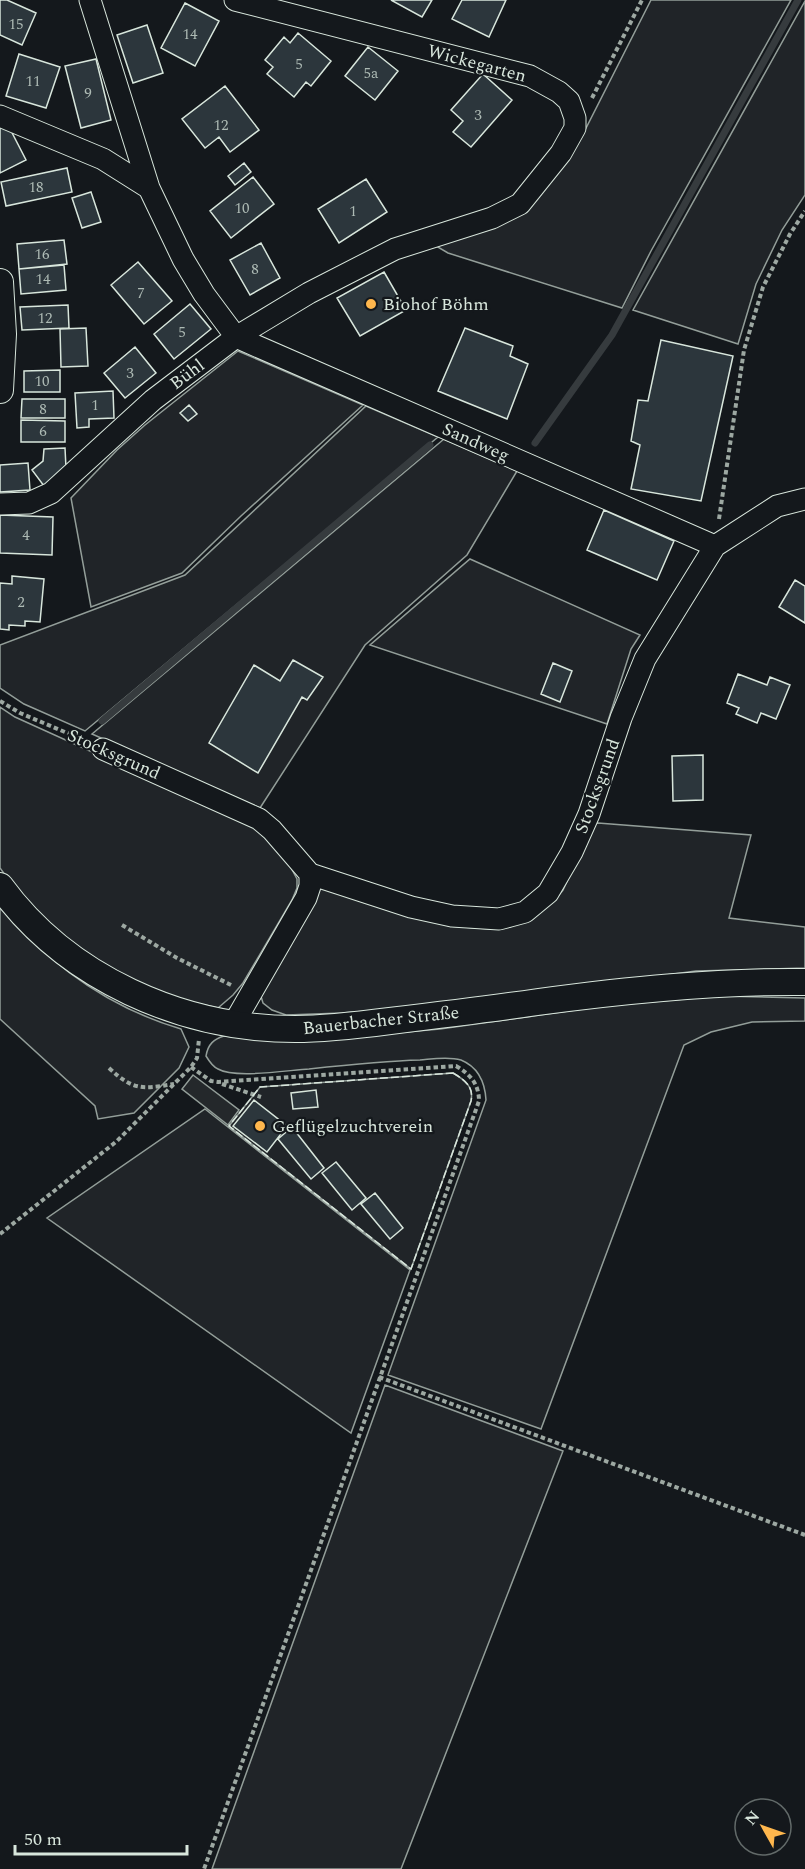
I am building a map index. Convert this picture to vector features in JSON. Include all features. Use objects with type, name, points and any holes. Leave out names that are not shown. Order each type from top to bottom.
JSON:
[{"type":"street","points":[[90,0],[149,188],[183,259],[204,294],[236,337],[309,293],[395,249],[492,218],[516,207],[561,153],[575,128]]},
{"type":"street","name":"Wickegarten","points":[[235,0],[530,76],[559,92],[569,101],[575,128]]},
{"type":"street","points":[[0,116],[103,159],[149,188]]},
{"type":"street","points":[[0,282],[3,334],[0,390]]},
{"type":"street","name":"Bühl","points":[[0,504],[30,503],[51,493],[153,400],[236,337]]},
{"type":"street","name":"Sandweg","points":[[236,337],[715,546]]},
{"type":"street","name":"Stocksgrund","points":[[103,749],[259,819],[272,830],[310,874],[411,907],[452,916],[499,920],[519,915],[534,906],[556,883],[573,852],[645,658],[715,546],[777,506],[805,498]]},
{"type":"street","points":[[234,1023],[306,898],[310,886],[310,874]]},
{"type":"street","name":"Bauerbacher Straße","points":[[0,885],[13,903],[40,930],[86,967],[112,983],[148,1000],[200,1017],[234,1023],[295,1029],[358,1025],[654,988],[713,983],[805,982]]},
{"type":"path","points":[[575,128],[642,0]]},
{"type":"path","points":[[715,546],[744,350],[763,287],[790,234],[805,211]]},
{"type":"path","name":"Stocksgrund","points":[[0,701],[20,713],[103,749]]},
{"type":"path","points":[[122,925],[177,958],[249,995]]},
{"type":"path","points":[[0,1234],[117,1141],[191,1068],[197,1058],[200,1017]]},
{"type":"path","points":[[204,1869],[479,1101],[479,1091],[475,1082],[464,1070],[456,1066],[218,1082]]},
{"type":"path","points":[[109,1068],[125,1082],[144,1088],[175,1084]]},
{"type":"path","points":[[191,1068],[211,1081],[261,1097]]},
{"type":"path","points":[[379,1377],[805,1535]]},
{"type":"shaded area","points":[[651,0],[791,0],[651,251],[622,308],[448,253],[436,246],[495,225],[584,132]]},
{"type":"shaded area","points":[[805,1],[805,195],[782,230],[756,284],[738,344],[633,310]]},
{"type":"shaded area","points":[[238,351],[363,405],[182,573],[91,607],[71,498],[117,450],[145,425]]},
{"type":"shaded area","points":[[366,406],[438,437],[85,731],[24,704],[0,688],[0,645],[185,575]]},
{"type":"shaded area","points":[[444,439],[517,471],[467,555],[365,645],[260,808],[92,734]]},
{"type":"shaded area","points":[[470,559],[640,635],[631,649],[607,724],[370,645]]},
{"type":"shaded area","points":[[0,707],[15,717],[233,816],[266,835],[289,864],[297,879],[297,888],[292,900],[243,983],[218,1008],[173,997],[147,987],[99,961],[55,929],[35,910],[0,868]]},
{"type":"shaded area","points":[[593,824],[751,835],[729,918],[805,927],[805,968],[696,971],[441,1005],[342,1013],[286,1015],[272,1010],[263,1003],[260,993],[316,884],[449,926],[491,929],[510,927],[528,919],[555,900],[563,890]]},
{"type":"shaded area","points":[[0,905],[38,946],[81,981],[128,1009],[181,1029],[189,1047],[179,1068],[134,1113],[98,1119],[95,1106],[0,1019]]},
{"type":"shaded area","points":[[719,996],[805,998],[805,1021],[752,1022],[711,1032],[684,1045],[541,1429],[388,1375],[486,1100],[482,1082],[476,1071],[461,1060],[445,1058],[237,1073],[216,1068],[206,1056],[212,1043],[224,1036],[282,1041],[315,1040],[440,1029],[604,1006]]},
{"type":"shaded area","points":[[453,1073],[468,1084],[472,1096],[471,1101],[411,1269],[229,1126],[260,1087]]},
{"type":"shaded area","name":"Geflügelzuchtverein","points":[[193,1075],[239,1110],[228,1125],[182,1089]]},
{"type":"shaded area","points":[[205,1109],[410,1270],[351,1433],[47,1218]]},
{"type":"shaded area","points":[[385,1385],[563,1451],[401,1869],[212,1869]]},
{"type":"building","points":[[0,0],[7,0],[36,13],[22,45],[0,35]]},
{"type":"building","points":[[391,0],[432,0],[422,17]]},
{"type":"building","points":[[462,0],[506,0],[489,37],[452,19]]},
{"type":"building","points":[[185,3],[219,21],[195,66],[161,48]]},
{"type":"building","points":[[147,25],[163,73],[133,83],[117,35]]},
{"type":"building","points":[[298,33],[331,61],[311,86],[306,82],[294,97],[267,74],[273,67],[265,60],[284,37],[290,43]]},
{"type":"building","points":[[368,47],[398,71],[375,100],[345,76]]},
{"type":"building","points":[[19,54],[60,67],[46,108],[6,96]]},
{"type":"building","points":[[96,59],[111,120],[81,128],[65,66]]},
{"type":"building","points":[[483,74],[512,100],[471,147],[453,132],[463,121],[451,110]]},
{"type":"building","points":[[225,86],[259,130],[230,152],[219,137],[205,148],[182,119]]},
{"type":"building","points":[[7,123],[26,160],[0,173],[0,127]]},
{"type":"building","points":[[244,163],[251,172],[235,185],[228,176]]},
{"type":"building","points":[[67,168],[72,192],[6,206],[1,182]]},
{"type":"building","points":[[253,177],[274,204],[231,238],[210,211]]},
{"type":"building","points":[[366,179],[387,212],[339,243],[318,209]]},
{"type":"building","points":[[91,192],[101,222],[82,228],[72,198]]},
{"type":"building","points":[[64,240],[67,264],[19,269],[17,244]]},
{"type":"building","points":[[261,243],[280,278],[250,295],[230,260]]},
{"type":"building","points":[[138,262],[172,301],[144,324],[111,285]]},
{"type":"building","points":[[64,265],[66,290],[21,294],[19,269]]},
{"type":"building","name":"Biohof Böhm","points":[[384,272],[406,310],[360,336],[337,298]]},
{"type":"building","points":[[190,304],[211,329],[174,359],[154,334]]},
{"type":"building","points":[[68,305],[69,328],[22,330],[20,307]]},
{"type":"building","points":[[86,328],[88,366],[61,367],[60,329]]},
{"type":"building","points":[[465,328],[513,346],[510,356],[528,364],[507,419],[438,391]]},
{"type":"building","points":[[661,340],[733,356],[701,501],[631,489],[640,445],[631,441],[638,400],[648,401]]},
{"type":"building","points":[[135,347],[156,373],[125,398],[104,373]]},
{"type":"building","points":[[60,370],[60,392],[24,392],[24,371]]},
{"type":"building","points":[[113,391],[114,418],[89,419],[89,427],[77,428],[75,393]]},
{"type":"building","points":[[22,399],[65,399],[65,418],[21,418]]},
{"type":"building","points":[[189,405],[197,414],[188,421],[180,413]]},
{"type":"building","points":[[21,420],[65,421],[65,442],[21,442]]},
{"type":"building","points":[[65,448],[66,468],[44,486],[32,470],[43,461],[44,449]]},
{"type":"building","points":[[28,463],[30,490],[0,492],[0,465]]},
{"type":"building","points":[[604,510],[674,541],[657,580],[587,550]]},
{"type":"building","points":[[0,515],[53,517],[52,555],[0,553]]},
{"type":"building","points":[[12,576],[44,579],[40,622],[25,621],[25,626],[9,625],[9,630],[0,629],[0,583],[12,584]]},
{"type":"building","points":[[795,580],[805,586],[805,623],[779,607]]},
{"type":"building","points":[[293,660],[323,677],[307,700],[302,697],[258,773],[209,743],[254,665],[280,681]]},
{"type":"building","points":[[553,663],[572,671],[560,702],[541,694]]},
{"type":"building","points":[[738,674],[767,685],[770,677],[790,685],[776,719],[761,713],[757,723],[736,714],[739,708],[727,703]]},
{"type":"building","points":[[703,755],[703,800],[673,801],[672,756]]},
{"type":"building","points":[[316,1090],[318,1107],[293,1109],[291,1093]]},
{"type":"building","name":"Geflügelzuchtverein","points":[[254,1100],[287,1126],[267,1152],[233,1126]]},
{"type":"building","points":[[292,1127],[324,1168],[311,1179],[278,1139]]},
{"type":"building","points":[[336,1162],[366,1198],[352,1210],[322,1173]]},
{"type":"building","points":[[375,1193],[403,1228],[390,1239],[361,1204]]},
{"type":"waterway","points":[[535,443],[612,335],[798,0]]},
{"type":"waterway","points":[[102,721],[430,445]]},
{"type":"fence","points":[[453,1073],[468,1084],[472,1096],[471,1101],[411,1269],[229,1126],[260,1087],[453,1073]]},
{"type":"place","name":"Biohof Böhm","points":[[371,304]]},
{"type":"place","name":"Geflügelzuchtverein","points":[[260,1126]]}]
